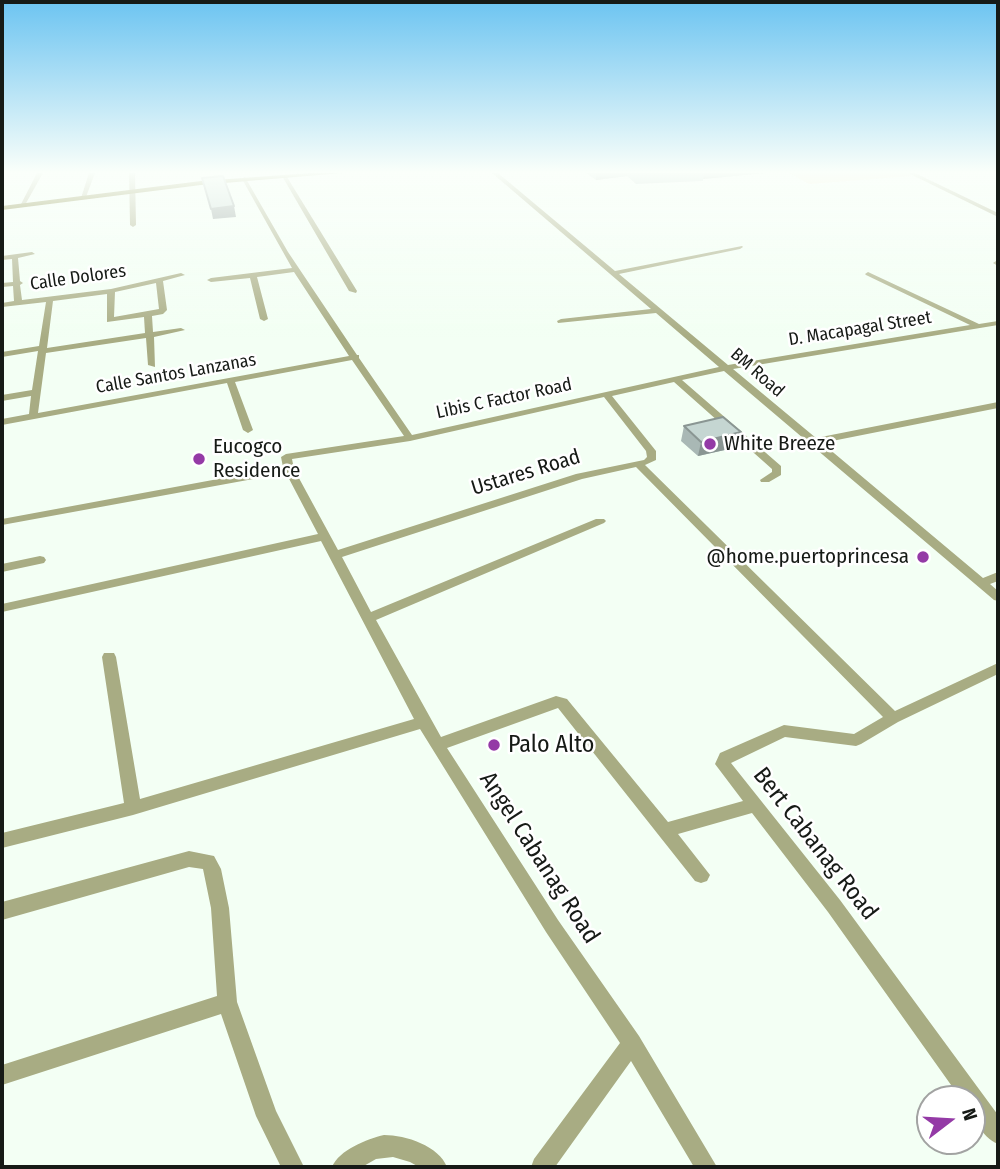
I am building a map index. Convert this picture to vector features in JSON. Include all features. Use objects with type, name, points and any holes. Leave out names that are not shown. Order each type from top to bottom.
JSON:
[{"type":"street","points":[[273,228],[325,315],[410,438]]},
{"type":"street","points":[[319,228],[353,291]]},
{"type":"street","name":"BM Road","points":[[560,228],[998,597]]},
{"type":"street","points":[[615,273],[740,247]]},
{"type":"street","points":[[2,258],[32,254]]},
{"type":"street","points":[[15,257],[19,302]]},
{"type":"street","points":[[211,280],[297,270]]},
{"type":"street","points":[[868,274],[978,326]]},
{"type":"street","name":"Calle Dolores","points":[[2,305],[111,291],[181,275]]},
{"type":"street","points":[[253,275],[264,319]]},
{"type":"street","points":[[111,291],[110,319],[148,314],[163,310],[159,281]]},
{"type":"street","points":[[2,285],[19,283]]},
{"type":"street","points":[[33,416],[50,298]]},
{"type":"street","points":[[561,321],[658,310]]},
{"type":"street","points":[[148,314],[152,365]]},
{"type":"street","name":"D. Macapagal Street","points":[[727,368],[996,325]]},
{"type":"street","points":[[2,354],[181,330]]},
{"type":"street","name":"Calle Santos Lanzanas","points":[[2,422],[356,357]]},
{"type":"street","name":"Libis C Factor Road","points":[[2,522],[410,438],[727,368]]},
{"type":"street","points":[[676,379],[777,468],[777,473],[765,480]]},
{"type":"street","points":[[230,380],[248,430]]},
{"type":"street","points":[[2,398],[37,392]]},
{"type":"street","points":[[607,395],[653,455],[653,458],[639,465],[892,718]]},
{"type":"street","points":[[813,442],[998,405]]},
{"type":"street","name":"Angel Cabanag Road","points":[[288,463],[337,555],[367,619],[424,722],[552,926],[632,1043],[706,1167]]},
{"type":"street","name":"Ustares Road","points":[[337,555],[580,476],[639,465]]},
{"type":"street","points":[[367,619],[600,520]]},
{"type":"street","points":[[2,608],[326,536]]},
{"type":"street","points":[[2,568],[40,560]]},
{"type":"street","points":[[982,583],[998,576]]},
{"type":"street","points":[[109,657],[133,808]]},
{"type":"street","name":"Bert Cabanag Road","points":[[998,667],[892,718],[856,740],[784,731],[725,757],[723,767],[834,906],[998,1133]]},
{"type":"street","points":[[438,745],[556,702],[562,704],[701,875]]},
{"type":"street","points":[[2,841],[133,808],[424,722]]},
{"type":"street","points":[[666,830],[755,805]]},
{"type":"street","points":[[2,911],[189,859],[202,859],[212,869],[219,908],[226,1002],[267,1116],[293,1167]]},
{"type":"street","points":[[2,1075],[226,1002]]},
{"type":"street","points":[[542,1167],[632,1043]]},
{"type":"street","points":[[342,1167],[379,1146],[398,1146],[428,1159],[436,1167]]},
{"type":"building","points":[[723,417],[741,432],[701,442],[684,426]]},
{"type":"place","name":"White Breeze","points":[[710,444]]},
{"type":"place","name":"Eucogco Residence","points":[[199,459]]},
{"type":"place","name":"@home.puertoprincesa","points":[[923,557]]},
{"type":"place","name":"Palo Alto","points":[[494,745]]}]
